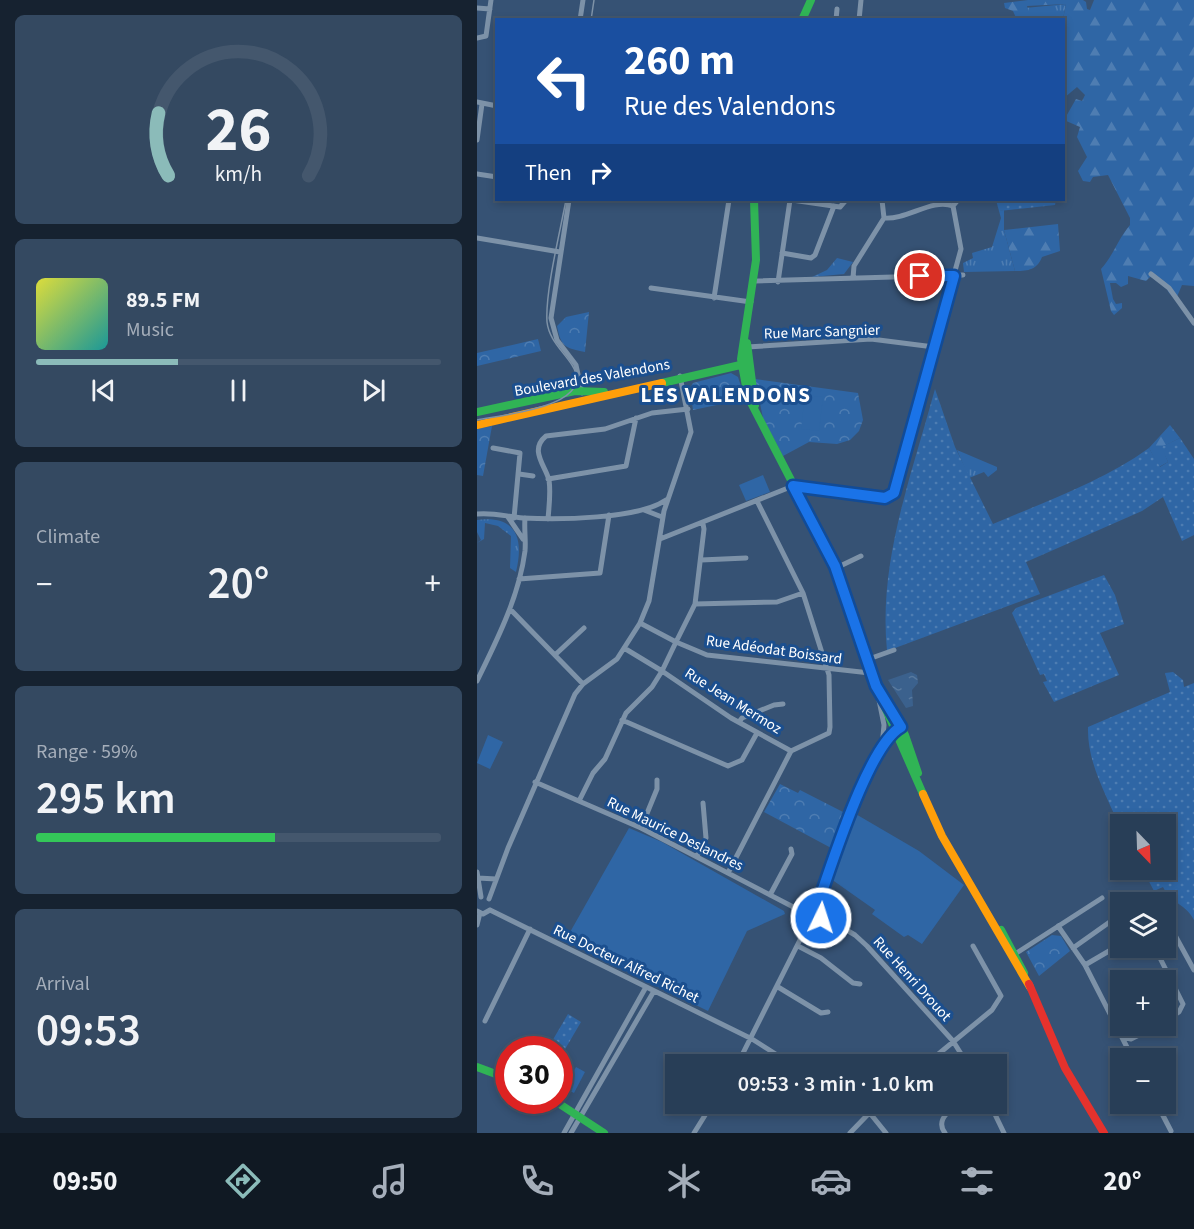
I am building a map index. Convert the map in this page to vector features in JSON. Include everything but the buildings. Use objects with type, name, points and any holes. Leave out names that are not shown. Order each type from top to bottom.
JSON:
[{"type":"main road","points":[[804,18],[811,0]]},
{"type":"main road","points":[[754,201],[756,260],[744,365],[757,416],[836,568],[870,673],[916,760],[919,780],[942,836],[1030,987]]},
{"type":"main road","points":[[744,365],[747,330]]},
{"type":"main road","name":"Boulevard des Valendons","points":[[477,412],[582,391],[597,393],[717,372],[744,365]]},
{"type":"main road","name":"Boulevard des Valendons","points":[[477,425],[744,365]]},
{"type":"main road","points":[[717,372],[733,370],[749,389]]},
{"type":"main road","points":[[979,900],[1015,954],[1065,1068],[1104,1133]]},
{"type":"main road","points":[[998,934],[1015,954],[1021,975]]},
{"type":"main road","points":[[477,1067],[495,1074]]},
{"type":"main road","points":[[573,1112],[604,1133]]},
{"type":"street","points":[[477,38],[486,36],[491,0]]},
{"type":"street","points":[[580,18],[583,0]]},
{"type":"street","points":[[859,18],[861,0]]},
{"type":"street","points":[[477,8],[490,9]]},
{"type":"street","points":[[836,18],[837,9]]},
{"type":"street","points":[[477,140],[480,103],[495,106]]},
{"type":"street","points":[[477,174],[495,177]]},
{"type":"street","points":[[569,201],[551,318],[557,340],[576,365],[583,401]]},
{"type":"street","points":[[714,298],[729,201]]},
{"type":"street","points":[[778,282],[791,201]]},
{"type":"street","points":[[798,201],[834,206],[843,206],[846,201]]},
{"type":"street","points":[[853,278],[854,266],[884,218],[882,201]]},
{"type":"street","points":[[953,206],[957,201]]},
{"type":"street","points":[[884,218],[903,217],[944,203],[953,206]]},
{"type":"street","points":[[781,253],[813,257],[834,206]]},
{"type":"street","points":[[660,539],[703,524],[793,486],[885,498],[894,493],[962,243],[953,206]]},
{"type":"street","points":[[477,238],[560,252]]},
{"type":"street","points":[[1151,274],[1169,288],[1194,323]]},
{"type":"street","points":[[754,281],[963,275]]},
{"type":"street","points":[[651,288],[751,302]]},
{"type":"street","name":"Rue Marc Sangnier","points":[[747,347],[871,339],[934,347]]},
{"type":"street","points":[[477,925],[479,913],[490,910],[489,899],[496,879],[535,782],[575,694],[583,684],[609,668],[641,622],[651,592],[666,500],[691,432],[680,378]]},
{"type":"street","points":[[548,519],[548,478],[538,450],[541,440],[546,436],[605,429],[652,413],[688,410]]},
{"type":"street","points":[[548,478],[626,466],[636,418]]},
{"type":"street","points":[[493,448],[520,453],[519,474],[511,517],[521,533],[525,549]]},
{"type":"street","points":[[519,474],[533,476]]},
{"type":"street","points":[[477,514],[548,519],[609,515],[643,510],[666,500]]},
{"type":"street","points":[[727,873],[791,751],[829,733],[828,670],[803,593],[757,501]]},
{"type":"street","points":[[643,510],[654,512],[662,518]]},
{"type":"street","points":[[519,579],[600,573],[609,515]]},
{"type":"street","points":[[477,681],[510,609],[519,579],[525,549],[525,518]]},
{"type":"street","points":[[579,801],[593,772],[605,759],[622,720],[652,687],[662,671],[695,604],[703,524]]},
{"type":"street","points":[[836,568],[861,556]]},
{"type":"street","points":[[701,560],[746,558]]},
{"type":"street","points":[[695,604],[777,602],[803,593]]},
{"type":"street","points":[[510,609],[583,684]]},
{"type":"street","name":"Rue Adéodat Boissard","points":[[641,622],[707,656],[870,673]]},
{"type":"street","points":[[556,654],[583,628]]},
{"type":"street","name":"Rue Jean Mermoz","points":[[624,648],[739,722],[791,751]]},
{"type":"street","points":[[866,660],[894,650]]},
{"type":"street","points":[[876,686],[884,728],[882,748]]},
{"type":"street","points":[[739,722],[742,718],[774,705],[783,704]]},
{"type":"street","points":[[622,720],[728,766],[742,760],[757,733]]},
{"type":"street","points":[[884,728],[897,727]]},
{"type":"street","points":[[817,906],[808,905],[801,911],[801,918],[808,924],[817,923],[821,915],[817,906],[847,819],[882,748],[897,727]]},
{"type":"street","points":[[641,828],[657,789],[657,780]]},
{"type":"street","name":"Rue Maurice Deslandres","points":[[535,782],[641,828],[801,911]]},
{"type":"street","points":[[697,856],[706,838],[703,803]]},
{"type":"street","points":[[770,895],[792,854],[791,849]]},
{"type":"street","points":[[489,899],[479,898],[478,875],[496,879]]},
{"type":"street","points":[[1015,954],[1102,898]]},
{"type":"street","name":"Rue Docteur Alfred Richet","points":[[490,910],[752,1040],[775,1054]]},
{"type":"street","name":"Rue Henri Drouot","points":[[821,915],[855,935],[867,946],[953,1041],[961,1054]]},
{"type":"street","points":[[1073,948],[1110,922]]},
{"type":"street","points":[[744,1054],[808,924]]},
{"type":"street","points":[[1058,926],[1085,965],[1128,1048]]},
{"type":"street","points":[[485,1021],[530,929]]},
{"type":"street","points":[[1176,936],[1194,970]]},
{"type":"street","points":[[798,946],[821,958],[853,983],[860,984]]},
{"type":"street","points":[[938,1054],[992,1010],[1001,996],[973,946]]},
{"type":"street","points":[[1085,965],[1110,950]]},
{"type":"street","points":[[571,1133],[577,1114],[646,987]]},
{"type":"street","points":[[778,987],[821,1013],[828,1012]]},
{"type":"street","points":[[1176,990],[1183,1004],[1176,1014]]},
{"type":"street","points":[[564,1133],[654,991]]},
{"type":"street","points":[[1122,1037],[1131,1039],[1137,1036]]},
{"type":"street","points":[[694,1133],[706,1114]]},
{"type":"street","points":[[850,1133],[867,1114]]},
{"type":"street","points":[[871,1114],[886,1133]]},
{"type":"street","points":[[945,1133],[941,1123],[946,1114]]},
{"type":"street","points":[[995,1114],[1004,1133]]},
{"type":"street","points":[[1162,1114],[1171,1131]]},
{"type":"green space","points":[[1028,0],[1083,0],[1086,2],[1087,9],[1090,10],[1094,0],[1194,0],[1194,286],[1182,285],[1176,299],[1169,293],[1162,279],[1150,277],[1146,281],[1128,276],[1128,284],[1121,287],[1116,283],[1110,283],[1116,304],[1122,303],[1122,308],[1114,315],[1111,311],[1101,269],[1130,225],[1130,218],[1108,175],[1093,177],[1090,182],[1083,181],[1078,171],[1087,157],[1077,137],[1080,127],[1065,120],[1065,118],[1076,99],[1082,101],[1085,95],[1077,87],[1065,97],[1063,18],[1066,4],[1027,6],[1031,18],[1016,18],[1013,11],[1005,8],[1004,3]]},
{"type":"green space","points":[[1066,4],[1063,18],[1030,18],[1025,8]]},
{"type":"green space","points":[[996,201],[1056,201],[1055,205],[999,211]]},
{"type":"green space","points":[[1004,210],[1004,230],[1015,271],[964,272],[963,263],[973,258],[972,253],[992,247],[1001,218],[999,211]]},
{"type":"green space","points":[[1058,224],[1060,251],[1042,257],[1031,269],[1015,271],[1004,230]]},
{"type":"green space","points":[[837,258],[853,262],[844,274],[812,277],[827,270]]},
{"type":"green space","points":[[589,312],[585,352],[568,347],[562,342],[557,326],[566,317]]},
{"type":"green space","points":[[538,339],[541,351],[477,366],[477,353]]},
{"type":"green space","points":[[731,373],[738,377],[745,399],[693,410],[690,388],[693,383]]},
{"type":"green space","points":[[755,379],[858,393],[863,420],[859,431],[850,440],[837,444],[809,442],[783,456],[763,418]]},
{"type":"green space","points":[[935,389],[955,447],[993,524],[1092,481],[1149,448],[1160,467],[1168,462],[1161,447],[1180,438],[1194,459],[1194,535],[1182,541],[1163,497],[1142,511],[1026,562],[1040,594],[887,651],[887,584],[892,551],[907,486]]},
{"type":"green space","points":[[805,395],[823,397],[819,431],[801,429]]},
{"type":"green space","points":[[1170,425],[1180,438],[1162,447],[1168,462],[1159,467],[1149,448]]},
{"type":"green space","points":[[492,426],[483,476],[477,475],[477,429]]},
{"type":"green space","points":[[957,450],[997,467],[997,470],[988,477],[984,472],[969,478]]},
{"type":"green space","points":[[763,475],[770,492],[746,501],[739,485]]},
{"type":"green space","points":[[477,520],[501,521],[515,532],[519,549],[516,572],[510,568],[511,536],[498,526],[485,523],[484,539],[477,543],[481,540],[477,532]]},
{"type":"green space","points":[[1104,575],[1115,595],[1124,624],[1100,633],[1119,675],[1054,702],[1043,682],[1047,681],[1044,674],[1040,675],[1012,613],[1016,608]]},
{"type":"green space","points":[[1173,672],[1183,680],[1184,687],[1194,683],[1194,920],[1187,910],[1176,901],[1176,892],[1166,892],[1163,887],[1154,891],[1148,880],[1176,880],[1176,814],[1114,814],[1094,767],[1089,741],[1088,727],[1170,692],[1165,673]]},
{"type":"green space","points":[[488,735],[503,742],[490,769],[477,763]]},
{"type":"green space","points":[[780,784],[798,793],[800,790],[845,813],[833,849],[764,812]]},
{"type":"green space","points":[[854,813],[919,851],[964,885],[922,944],[908,935],[904,937],[872,914],[875,910],[831,879]]},
{"type":"green space","points":[[629,828],[662,842],[784,911],[785,914],[747,931],[708,1011],[565,941]]},
{"type":"green space","points":[[1052,935],[1061,936],[1070,951],[1039,976],[1026,952]]},
{"type":"green space","points":[[568,1014],[581,1022],[573,1036],[555,1036]]},
{"type":"green space","points":[[576,1067],[585,1072],[574,1093],[573,1092],[573,1072]]},
{"type":"water","points":[[911,672],[917,675],[918,683],[912,690],[913,706],[906,708],[888,680]]},
{"type":"tram line","points":[[591,18],[594,0]]},
{"type":"tram line","points":[[477,420],[524,411],[560,400],[572,391],[577,379],[572,365],[550,334],[547,322],[551,279],[566,201]]},
{"type":"traffic: fast","points":[[803,18],[811,0]]},
{"type":"traffic: fast","points":[[754,201],[756,260],[741,359],[748,397],[834,563],[873,680],[923,794]]},
{"type":"traffic: fast","points":[[747,343],[755,405]]},
{"type":"traffic: fast","points":[[662,383],[749,363]]},
{"type":"traffic: fast","points":[[477,412],[575,391],[604,392]]},
{"type":"traffic: fast","points":[[889,707],[905,735],[918,773]]},
{"type":"traffic: fast","points":[[1001,930],[1024,973]]},
{"type":"traffic: fast","points":[[477,1067],[495,1074]]},
{"type":"traffic: fast","points":[[573,1113],[604,1133]]},
{"type":"traffic: slow","points":[[477,425],[662,383]]},
{"type":"traffic: slow","points":[[923,794],[942,836],[1030,987]]},
{"type":"traffic: jam","points":[[1029,984],[1065,1068],[1104,1133]]},
{"type":"district","name":"LES VALENDONS","points":[[726,395]]},
{"type":"route","points":[[821,918],[821,912],[817,906],[847,819],[882,748],[893,732],[901,727],[876,686],[835,566],[793,486],[885,498],[894,493],[954,276],[920,276]]}]
